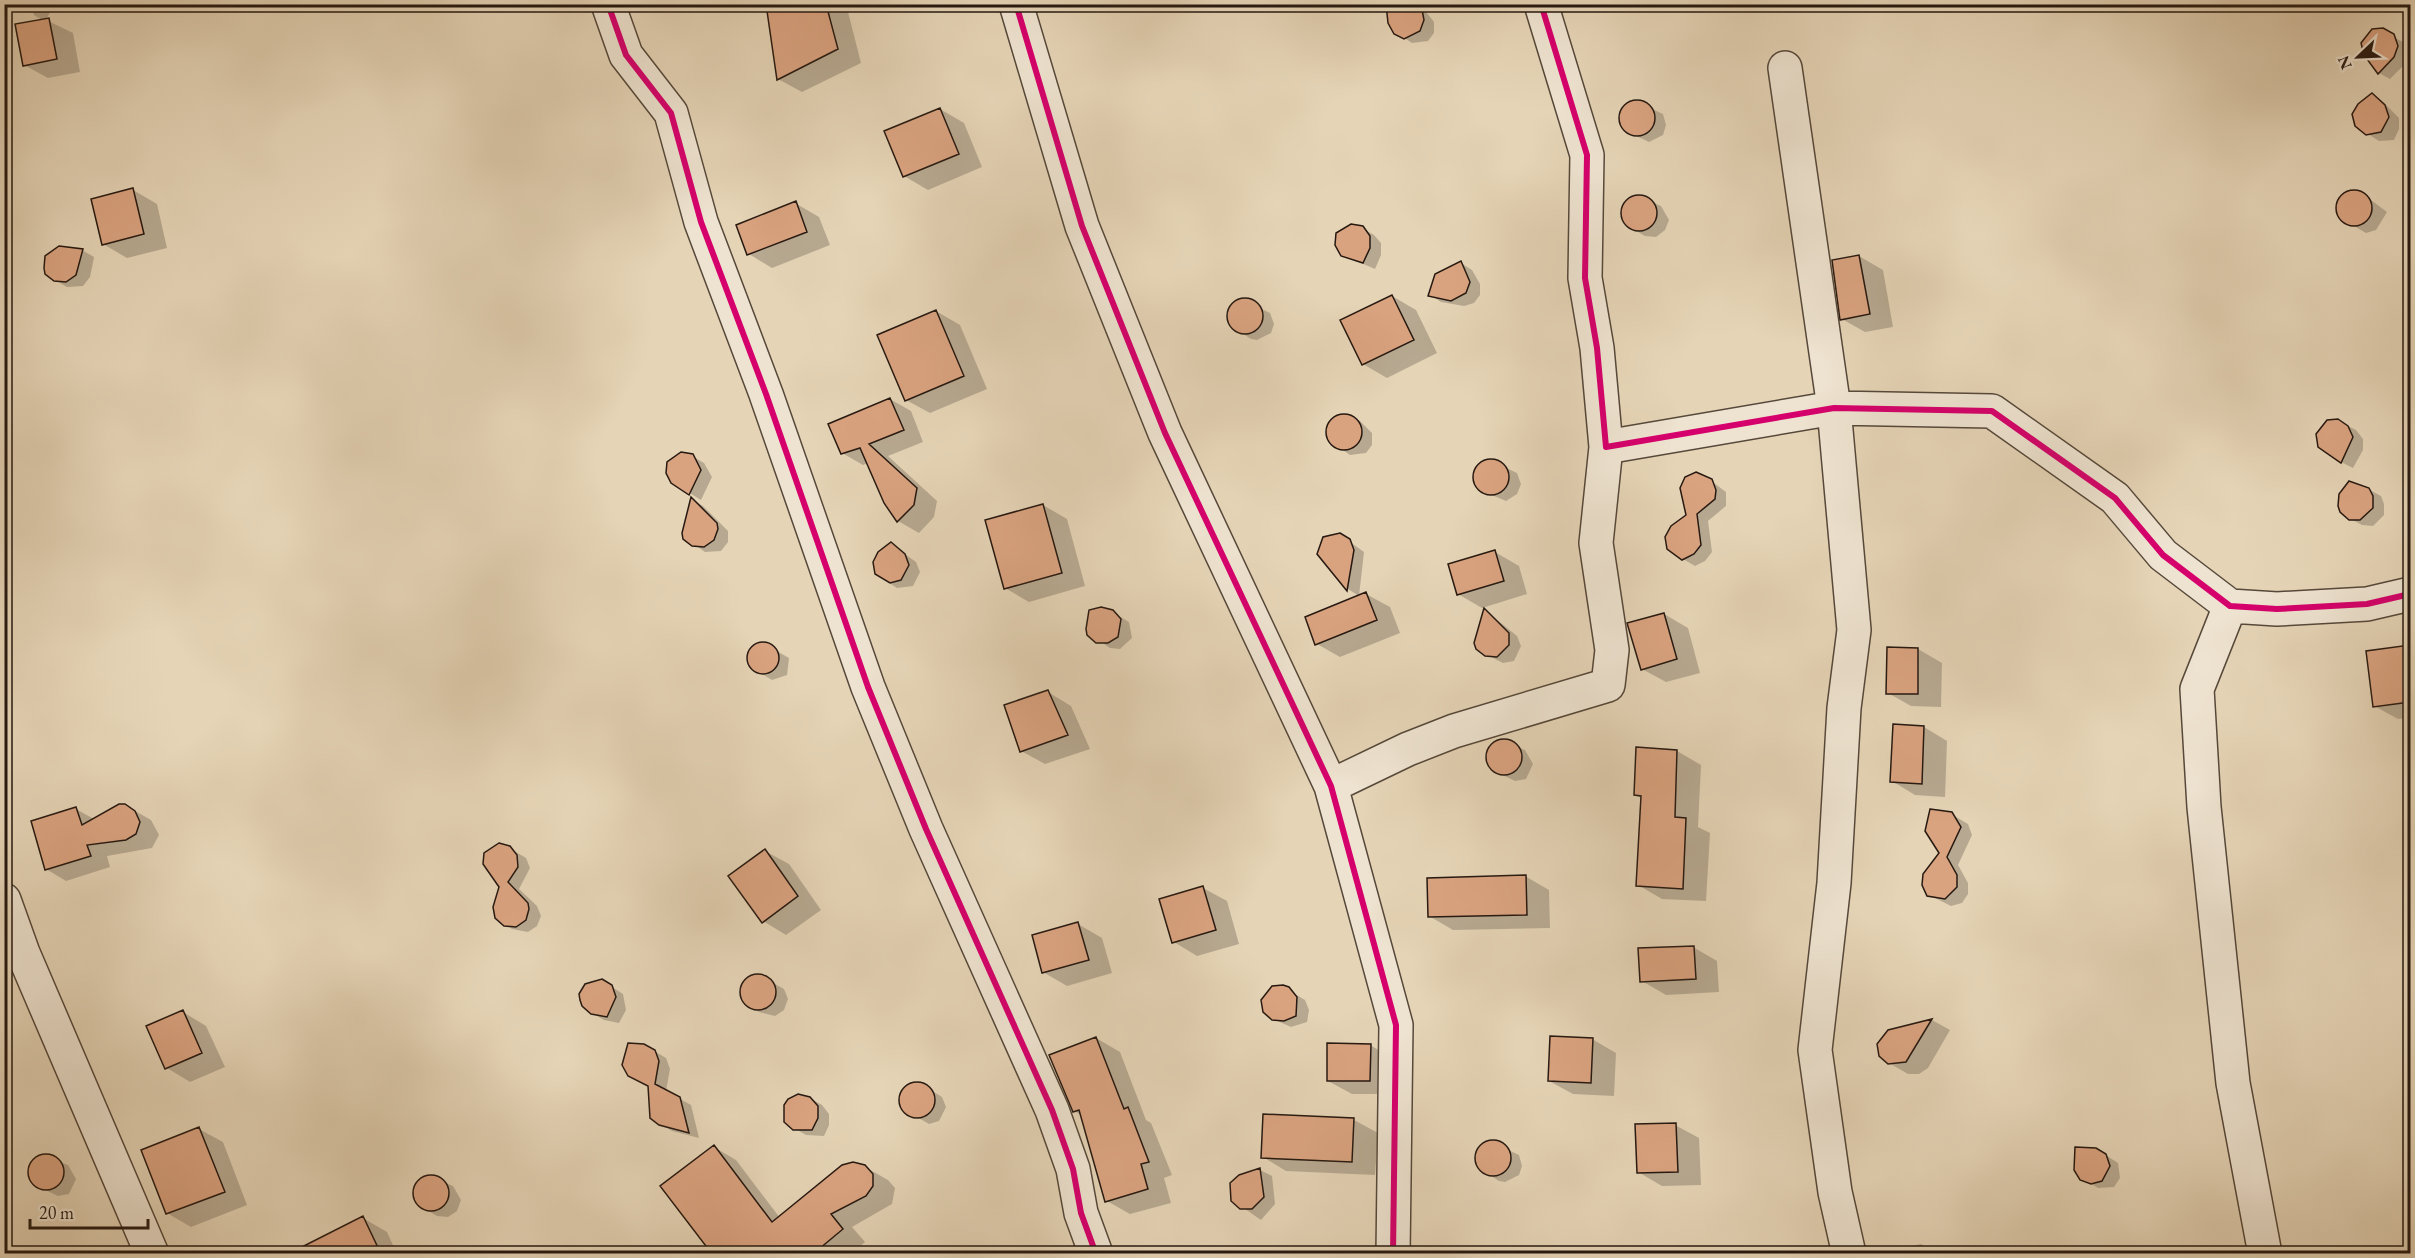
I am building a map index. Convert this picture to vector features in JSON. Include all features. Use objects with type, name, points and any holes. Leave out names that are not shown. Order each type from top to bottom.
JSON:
[{"type":"street","points":[[608,4],[626,55],[671,113],[701,222],[770,405],[868,687],[926,829],[1052,1110],[1074,1169],[1081,1213],[1096,1254]]},
{"type":"street","points":[[1016,4],[1082,226],[1165,433],[1331,786],[1396,1025],[1393,1254]]},
{"type":"street","points":[[1331,786],[1408,749],[1454,731],[1608,685],[1612,650],[1596,543],[1606,447],[1597,348],[1585,278],[1587,155],[1542,4]]},
{"type":"street","points":[[1785,68],[1834,408],[1854,630],[1844,708],[1834,883],[1815,1050],[1835,1192],[1849,1254]]},
{"type":"street","points":[[1606,447],[1834,408],[1992,411],[2115,498],[2163,555],[2230,606],[2277,609],[2367,604],[2410,594]]},
{"type":"street","points":[[2230,606],[2197,688],[2204,807],[2233,1083],[2265,1254]]},
{"type":"street","points":[[4,900],[23,954],[152,1254]]},
{"type":"building","points":[[766,4],[826,4],[838,49],[777,80]]},
{"type":"building","points":[[1386,4],[1421,4],[1424,20],[1420,31],[1404,39],[1394,34],[1388,23]]},
{"type":"building","points":[[49,18],[57,59],[23,66],[15,24]]},
{"type":"building","points":[[2383,28],[2394,34],[2398,46],[2394,57],[2378,74],[2364,55],[2361,43],[2372,29]]},
{"type":"building","points":[[2372,93],[2385,105],[2389,117],[2381,132],[2366,135],[2355,126],[2352,114],[2358,104]]},
{"type":"building","points":[[1637,100],[1650,105],[1655,118],[1650,131],[1637,136],[1624,131],[1619,118],[1624,105]]},
{"type":"building","points":[[940,108],[959,154],[903,177],[884,131]]},
{"type":"building","points":[[133,188],[144,234],[102,245],[91,199]]},
{"type":"building","points":[[2354,190],[2367,195],[2372,208],[2367,221],[2354,226],[2341,221],[2336,208],[2341,195]]},
{"type":"building","points":[[1639,195],[1652,200],[1657,213],[1652,226],[1639,231],[1626,226],[1621,213],[1626,200]]},
{"type":"building","points":[[796,201],[807,232],[747,255],[736,225]]},
{"type":"building","points":[[1351,224],[1363,226],[1370,236],[1370,248],[1363,263],[1341,256],[1335,245],[1336,233]]},
{"type":"building","points":[[59,246],[83,249],[76,275],[66,282],[54,281],[45,274],[45,256]]},
{"type":"building","points":[[1859,255],[1870,314],[1840,320],[1832,260]]},
{"type":"building","points":[[1461,261],[1470,282],[1466,293],[1451,301],[1428,296],[1435,274]]},
{"type":"building","points":[[1392,295],[1414,340],[1362,365],[1340,320]]},
{"type":"building","points":[[1245,298],[1258,303],[1263,316],[1258,329],[1245,334],[1232,329],[1227,316],[1232,303]]},
{"type":"building","points":[[936,310],[964,376],[905,401],[877,335]]},
{"type":"building","points":[[890,398],[904,430],[869,444],[917,488],[914,505],[897,522],[884,503],[860,448],[841,454],[828,424]]},
{"type":"building","points":[[1344,414],[1357,419],[1362,432],[1357,445],[1344,450],[1331,445],[1326,432],[1331,419]]},
{"type":"building","points":[[2338,419],[2348,426],[2353,437],[2341,463],[2318,447],[2316,434],[2327,420]]},
{"type":"building","points":[[681,452],[693,454],[701,470],[689,495],[671,483],[666,473],[667,462]]},
{"type":"building","points":[[1491,459],[1504,464],[1509,477],[1504,490],[1491,495],[1478,490],[1473,477],[1478,464]]},
{"type":"building","points":[[1696,472],[1712,479],[1716,490],[1715,499],[1697,514],[1701,545],[1694,554],[1682,560],[1667,549],[1665,537],[1671,526],[1686,515],[1680,488],[1685,477]]},
{"type":"building","points":[[2349,481],[2369,488],[2373,496],[2373,508],[2360,520],[2349,520],[2340,512],[2338,506],[2339,494]]},
{"type":"building","points":[[691,497],[717,523],[718,529],[714,540],[704,547],[692,546],[683,539],[682,533]]},
{"type":"building","points":[[1043,504],[1062,573],[1004,589],[985,520]]},
{"type":"building","points":[[1340,533],[1350,539],[1354,550],[1347,591],[1317,554],[1323,537]]},
{"type":"building","points":[[891,542],[905,554],[909,565],[901,580],[890,583],[875,574],[873,562],[878,552]]},
{"type":"building","points":[[1495,550],[1504,581],[1457,595],[1448,564]]},
{"type":"building","points":[[1366,592],[1377,620],[1315,645],[1305,617]]},
{"type":"building","points":[[1101,607],[1113,610],[1121,619],[1118,637],[1108,643],[1096,643],[1087,635],[1089,610]]},
{"type":"building","points":[[1484,608],[1509,633],[1509,645],[1497,657],[1485,656],[1476,649],[1474,643]]},
{"type":"building","points":[[1664,613],[1677,659],[1641,670],[1627,623]]},
{"type":"building","points":[[763,642],[774,647],[779,658],[774,669],[763,674],[752,669],[747,658],[752,647]]},
{"type":"building","points":[[2410,645],[2410,702],[2373,707],[2366,651]]},
{"type":"building","points":[[1887,647],[1918,648],[1918,694],[1886,694]]},
{"type":"building","points":[[1048,690],[1068,735],[1020,752],[1004,705]]},
{"type":"building","points":[[1893,724],[1924,726],[1922,784],[1890,782]]},
{"type":"building","points":[[1504,739],[1517,744],[1522,757],[1517,770],[1504,775],[1491,770],[1486,757],[1491,744]]},
{"type":"building","points":[[1636,747],[1677,750],[1675,817],[1686,818],[1683,889],[1636,886],[1641,796],[1634,795]]},
{"type":"building","points":[[119,804],[125,804],[135,811],[140,822],[136,834],[126,840],[87,845],[91,856],[45,870],[31,821],[76,807],[82,825]]},
{"type":"building","points":[[1930,809],[1952,812],[1961,827],[1947,857],[1957,875],[1957,887],[1945,899],[1927,896],[1922,885],[1923,874],[1939,853],[1925,831]]},
{"type":"building","points":[[499,843],[510,846],[517,855],[518,867],[508,882],[528,903],[526,920],[516,927],[504,926],[495,918],[493,907],[499,887],[483,864],[484,853]]},
{"type":"building","points":[[765,849],[798,896],[762,923],[728,876]]},
{"type":"building","points":[[1526,875],[1527,915],[1428,917],[1427,878]]},
{"type":"building","points":[[1203,886],[1216,930],[1172,943],[1159,899]]},
{"type":"building","points":[[1078,922],[1089,960],[1042,973],[1032,935]]},
{"type":"building","points":[[1694,946],[1696,979],[1640,982],[1638,948]]},
{"type":"building","points":[[758,974],[771,979],[776,992],[771,1005],[758,1010],[745,1005],[740,992],[745,979]]},
{"type":"building","points":[[602,979],[612,985],[616,997],[607,1017],[591,1014],[582,1006],[579,994],[585,984]]},
{"type":"building","points":[[1272,986],[1289,987],[1297,997],[1296,1016],[1284,1021],[1272,1020],[1263,1012],[1261,1000]]},
{"type":"building","points":[[183,1010],[202,1053],[165,1069],[146,1026]]},
{"type":"building","points":[[1932,1019],[1906,1062],[1888,1064],[1879,1056],[1877,1044],[1888,1030]]},
{"type":"building","points":[[1550,1036],[1593,1038],[1591,1083],[1548,1081]]},
{"type":"building","points":[[1096,1037],[1124,1109],[1128,1107],[1149,1162],[1141,1164],[1148,1189],[1105,1202],[1079,1110],[1073,1112],[1049,1055]]},
{"type":"building","points":[[628,1043],[644,1044],[655,1050],[659,1061],[655,1084],[680,1097],[689,1133],[659,1125],[650,1118],[648,1086],[628,1076],[622,1065]]},
{"type":"building","points":[[1327,1043],[1371,1044],[1370,1081],[1327,1081]]},
{"type":"building","points":[[917,1082],[930,1087],[935,1100],[930,1113],[917,1118],[904,1113],[899,1100],[904,1087]]},
{"type":"building","points":[[798,1094],[810,1097],[818,1106],[818,1118],[812,1130],[793,1130],[784,1122],[784,1105],[788,1099]]},
{"type":"building","points":[[1263,1114],[1354,1118],[1352,1162],[1261,1158]]},
{"type":"building","points":[[1676,1123],[1678,1172],[1637,1173],[1635,1124]]},
{"type":"building","points":[[199,1127],[225,1192],[166,1214],[141,1150]]},
{"type":"building","points":[[1493,1140],[1506,1145],[1511,1158],[1506,1171],[1493,1176],[1480,1171],[1475,1158],[1480,1145]]},
{"type":"building","points":[[714,1145],[772,1222],[842,1165],[853,1162],[865,1165],[873,1174],[873,1186],[866,1196],[831,1214],[843,1229],[813,1254],[712,1254],[660,1186]]},
{"type":"building","points":[[2075,1147],[2096,1148],[2106,1154],[2110,1166],[2102,1181],[2091,1184],[2080,1180],[2074,1170]]},
{"type":"building","points":[[46,1154],[59,1159],[64,1172],[59,1185],[46,1190],[33,1185],[28,1172],[33,1159]]},
{"type":"building","points":[[1260,1168],[1264,1197],[1252,1209],[1240,1209],[1231,1201],[1230,1183],[1239,1175]]},
{"type":"building","points":[[431,1175],[444,1180],[449,1193],[444,1206],[431,1211],[418,1206],[413,1193],[418,1180]]},
{"type":"building","points":[[363,1216],[381,1254],[288,1254]]},
{"type":"cycle path","points":[[608,4],[626,55],[671,113],[701,222],[766,394],[868,687],[926,829],[1052,1110],[1073,1169],[1081,1213],[1096,1254]]},
{"type":"cycle path","points":[[1016,4],[1082,226],[1165,433],[1331,786],[1396,1025],[1393,1254]]},
{"type":"cycle path","points":[[1541,4],[1587,155],[1585,278],[1597,348],[1606,447],[1834,408],[1992,411],[2115,498],[2163,555],[2230,606],[2277,609],[2367,604],[2410,594]]}]
